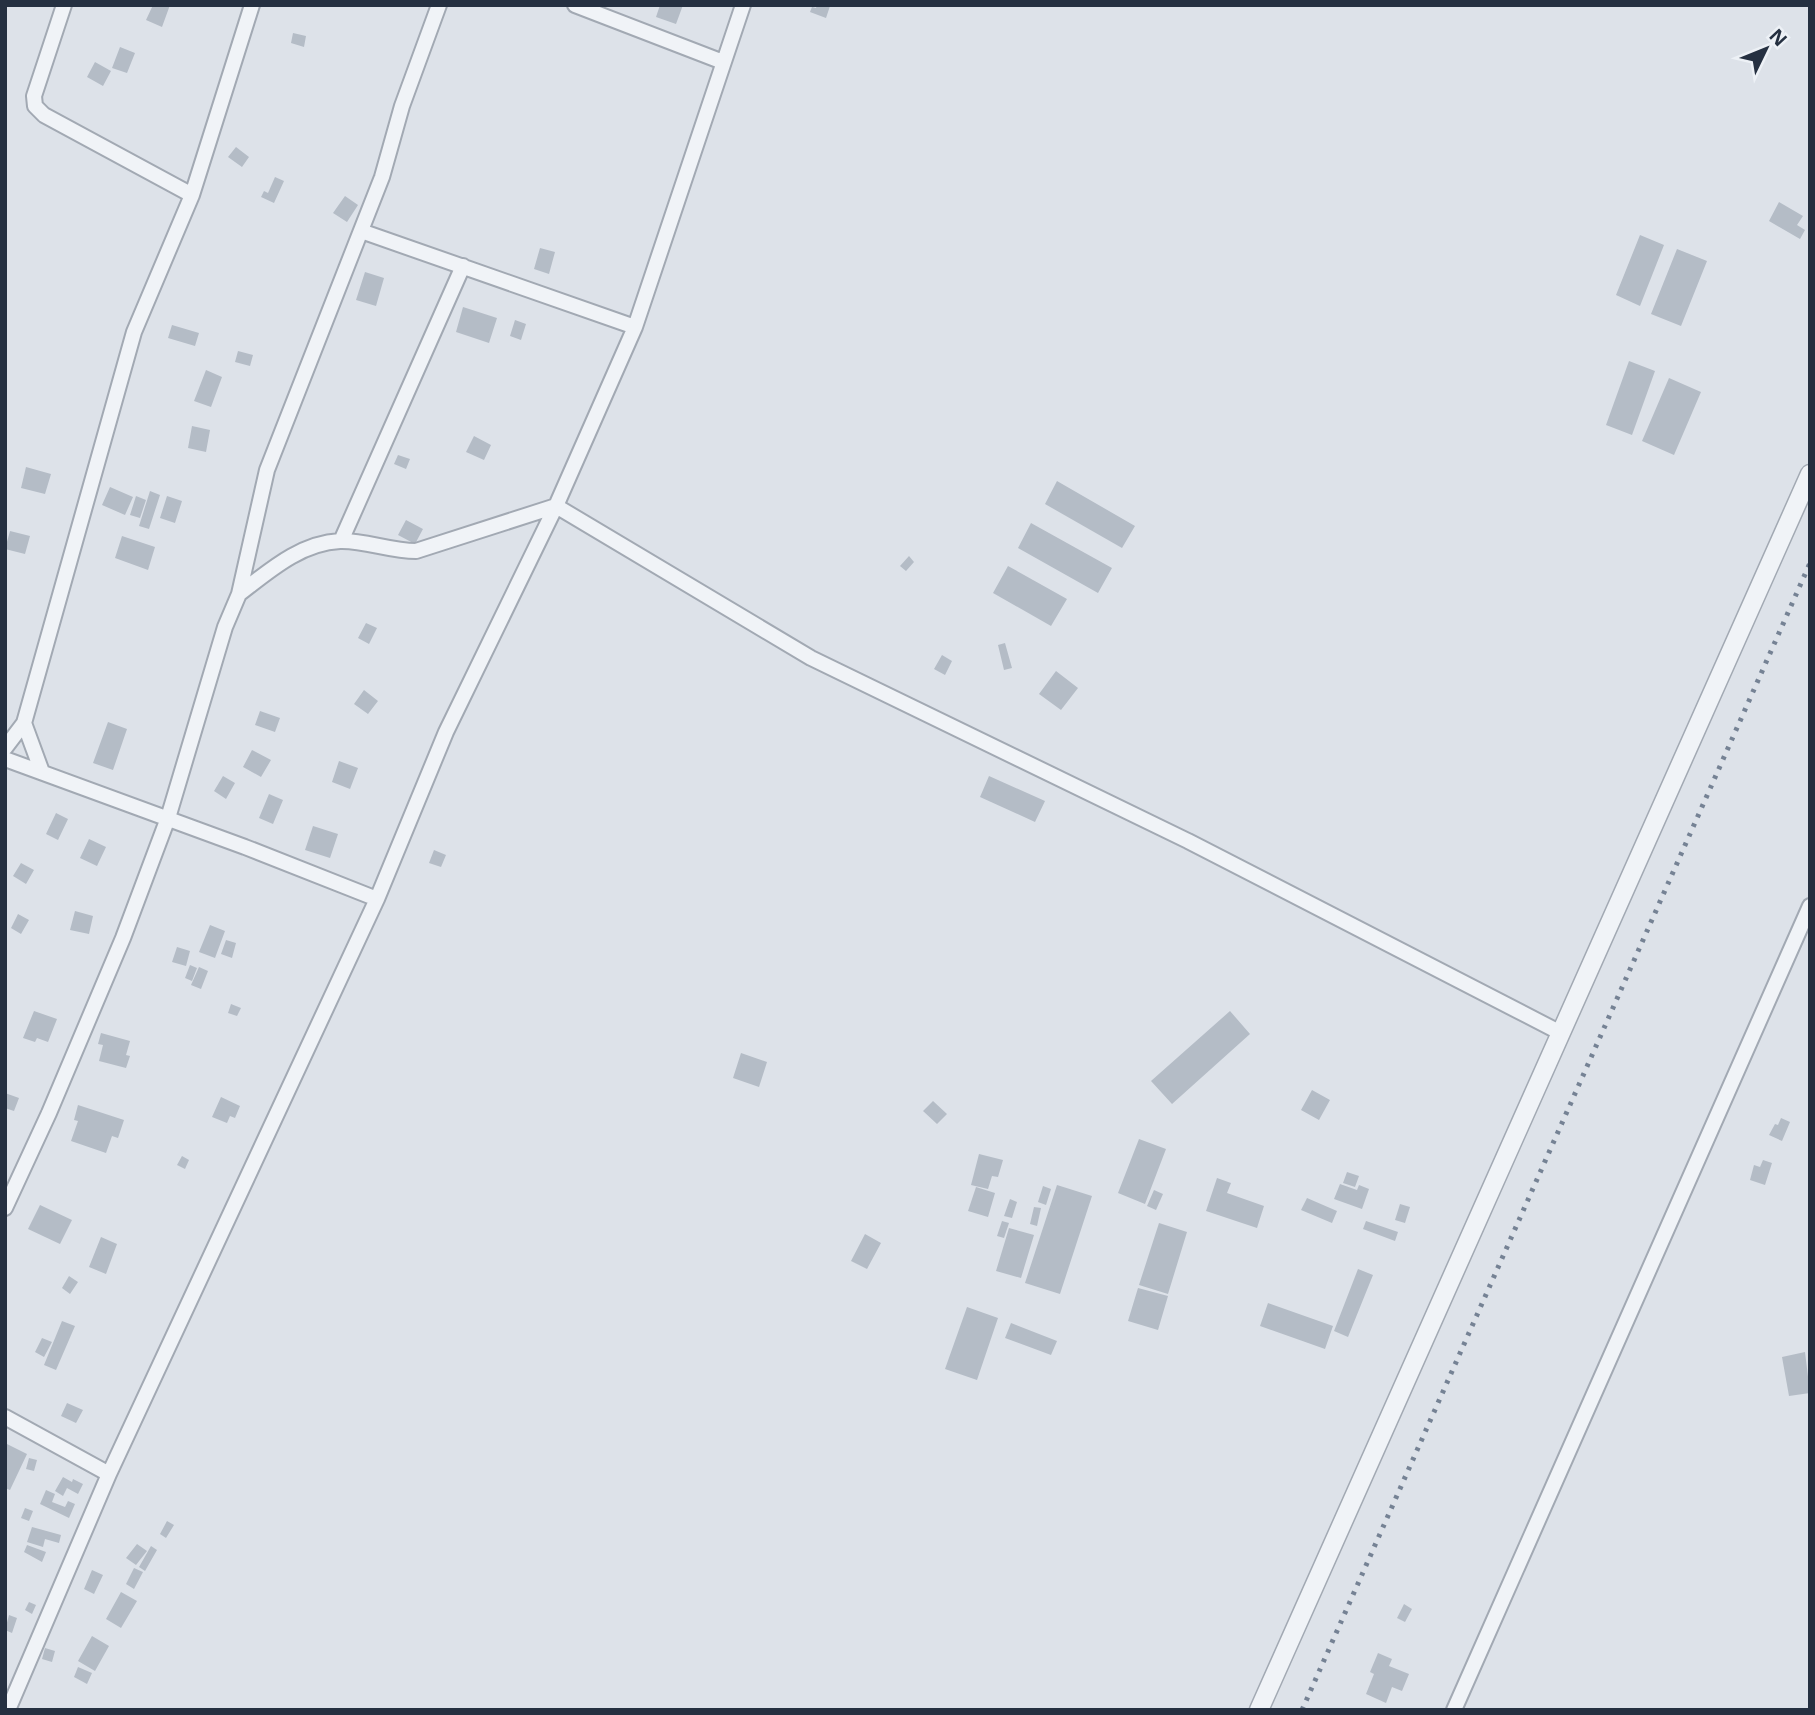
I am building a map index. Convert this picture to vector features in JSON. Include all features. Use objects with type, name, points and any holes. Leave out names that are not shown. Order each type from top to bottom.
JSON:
[{"type":"street","points":[[64,5],[34,96],[36,106],[44,115],[192,195]]},
{"type":"street","points":[[5,748],[24,723],[134,332],[192,195],[252,5]]},
{"type":"street","points":[[5,1208],[123,938],[168,818],[225,627],[239,594],[267,470],[382,177],[402,106],[439,5]]},
{"type":"street","points":[[575,5],[723,62]]},
{"type":"street","points":[[9,1708],[109,1474],[377,899],[446,732],[556,506],[635,327],[743,5]]},
{"type":"street","points":[[362,231],[635,327]]},
{"type":"street","points":[[341,541],[463,266]]},
{"type":"street","points":[[1259,1710],[1810,474]]},
{"type":"street","points":[[239,594],[279,563],[313,546],[341,541],[400,551],[416,551],[556,506],[811,658],[1188,841],[1561,1033]]},
{"type":"street","points":[[24,723],[42,772]]},
{"type":"street","points":[[5,759],[168,818],[377,899]]},
{"type":"street","points":[[1454,1710],[1810,906]]},
{"type":"street","points":[[5,1417],[109,1474]]},
{"type":"building","points":[[153,5],[170,5],[162,27],[146,20]]},
{"type":"building","points":[[660,5],[683,5],[676,24],[656,17]]},
{"type":"building","points":[[817,5],[830,6],[826,18],[810,12],[812,7],[816,8]]},
{"type":"building","points":[[293,33],[306,36],[304,47],[291,43]]},
{"type":"building","points":[[120,47],[135,53],[127,73],[112,68]]},
{"type":"building","points":[[95,62],[111,71],[103,86],[87,77]]},
{"type":"building","points":[[236,147],[249,157],[242,167],[228,157]]},
{"type":"building","points":[[275,177],[284,181],[274,203],[261,197],[264,191],[268,193]]},
{"type":"building","points":[[345,196],[358,205],[347,222],[333,213]]},
{"type":"building","points":[[1779,202],[1803,216],[1797,225],[1805,230],[1800,239],[1769,221]]},
{"type":"building","points":[[1640,235],[1664,245],[1640,306],[1616,295]]},
{"type":"building","points":[[540,248],[555,252],[549,274],[534,269]]},
{"type":"building","points":[[1677,249],[1707,261],[1681,326],[1651,314]]},
{"type":"building","points":[[365,272],[384,278],[376,306],[356,300]]},
{"type":"building","points":[[463,307],[497,318],[489,343],[456,332]]},
{"type":"building","points":[[515,320],[526,324],[521,340],[510,336]]},
{"type":"building","points":[[172,325],[199,333],[195,346],[168,338]]},
{"type":"building","points":[[238,351],[253,355],[250,366],[235,362]]},
{"type":"building","points":[[1629,361],[1655,371],[1632,435],[1606,425]]},
{"type":"building","points":[[206,370],[222,377],[211,407],[194,401]]},
{"type":"building","points":[[1669,378],[1701,392],[1674,455],[1642,441]]},
{"type":"building","points":[[192,426],[210,430],[206,452],[188,448]]},
{"type":"building","points":[[474,436],[491,445],[484,460],[466,452]]},
{"type":"building","points":[[398,455],[410,459],[406,469],[394,464]]},
{"type":"building","points":[[26,467],[51,474],[45,494],[21,488]]},
{"type":"building","points":[[1057,481],[1135,526],[1122,548],[1045,504]]},
{"type":"building","points":[[110,487],[133,497],[125,515],[102,505]]},
{"type":"building","points":[[150,491],[160,495],[149,529],[139,526]]},
{"type":"building","points":[[136,496],[146,500],[140,518],[130,515]]},
{"type":"building","points":[[167,496],[182,501],[175,523],[160,518]]},
{"type":"building","points":[[406,520],[423,529],[415,544],[398,535]]},
{"type":"building","points":[[1031,523],[1112,568],[1098,593],[1018,548]]},
{"type":"building","points":[[10,531],[30,536],[25,554],[5,549]]},
{"type":"building","points":[[122,536],[155,547],[148,570],[115,558]]},
{"type":"building","points":[[909,556],[914,562],[906,571],[900,566]]},
{"type":"building","points":[[1008,566],[1067,599],[1051,626],[993,593]]},
{"type":"building","points":[[366,623],[377,628],[369,644],[358,638]]},
{"type":"building","points":[[1005,643],[1012,668],[1004,670],[998,645]]},
{"type":"building","points":[[942,655],[952,661],[945,675],[934,669]]},
{"type":"building","points":[[1056,671],[1078,688],[1061,710],[1039,694]]},
{"type":"building","points":[[364,690],[378,701],[368,714],[354,704]]},
{"type":"building","points":[[260,711],[280,718],[275,732],[255,725]]},
{"type":"building","points":[[108,722],[127,729],[113,770],[93,763]]},
{"type":"building","points":[[252,750],[271,760],[261,777],[243,767]]},
{"type":"building","points":[[339,761],[358,768],[350,789],[332,782]]},
{"type":"building","points":[[223,776],[235,783],[226,799],[214,791]]},
{"type":"building","points":[[989,776],[1045,801],[1035,822],[980,797]]},
{"type":"building","points":[[269,794],[283,800],[273,824],[259,818]]},
{"type":"building","points":[[56,813],[68,819],[58,840],[46,834]]},
{"type":"building","points":[[313,826],[338,834],[330,858],[305,850]]},
{"type":"building","points":[[89,839],[106,847],[97,866],[80,858]]},
{"type":"building","points":[[434,850],[446,855],[441,867],[429,863]]},
{"type":"building","points":[[21,863],[34,870],[26,884],[13,876]]},
{"type":"building","points":[[75,911],[93,916],[89,934],[70,930]]},
{"type":"building","points":[[18,914],[29,920],[21,934],[11,928]]},
{"type":"building","points":[[210,925],[225,931],[215,958],[199,952]]},
{"type":"building","points":[[226,940],[236,943],[232,958],[221,954]]},
{"type":"building","points":[[177,947],[190,951],[186,966],[172,962]]},
{"type":"building","points":[[190,965],[197,968],[192,981],[185,978]]},
{"type":"building","points":[[199,967],[208,971],[201,989],[191,985]]},
{"type":"building","points":[[231,1004],[241,1008],[237,1016],[228,1013]]},
{"type":"building","points":[[34,1011],[57,1019],[48,1042],[37,1038],[35,1042],[23,1038]]},
{"type":"building","points":[[1230,1011],[1250,1034],[1172,1104],[1151,1081]]},
{"type":"building","points":[[101,1033],[130,1041],[126,1055],[130,1056],[126,1068],[99,1061],[103,1045],[98,1044]]},
{"type":"building","points":[[741,1053],[767,1062],[759,1087],[733,1078]]},
{"type":"building","points":[[1312,1090],[1330,1100],[1319,1120],[1301,1110]]},
{"type":"building","points":[[5,1093],[19,1098],[14,1111],[5,1108]]},
{"type":"building","points":[[221,1097],[240,1106],[235,1118],[230,1116],[227,1123],[212,1117]]},
{"type":"building","points":[[933,1101],[947,1114],[937,1124],[923,1111]]},
{"type":"building","points":[[78,1105],[124,1120],[118,1138],[112,1136],[106,1153],[71,1141],[78,1121],[74,1120]]},
{"type":"building","points":[[1781,1118],[1790,1122],[1782,1141],[1769,1135]]},
{"type":"building","points":[[1139,1139],[1166,1149],[1145,1204],[1118,1193]]},
{"type":"building","points":[[979,1154],[1003,1160],[998,1177],[992,1176],[988,1189],[971,1185]]},
{"type":"building","points":[[182,1156],[189,1160],[185,1169],[177,1165]]},
{"type":"building","points":[[1763,1160],[1772,1163],[1765,1185],[1750,1180],[1754,1165],[1760,1167]]},
{"type":"building","points":[[1347,1172],[1359,1176],[1355,1187],[1343,1183]]},
{"type":"building","points":[[1217,1178],[1231,1183],[1227,1193],[1264,1206],[1257,1228],[1206,1211]]},
{"type":"building","points":[[1340,1184],[1357,1190],[1359,1185],[1369,1189],[1362,1209],[1334,1199]]},
{"type":"building","points":[[1057,1185],[1092,1196],[1060,1294],[1025,1283]]},
{"type":"building","points":[[1043,1186],[1051,1189],[1046,1205],[1038,1202]]},
{"type":"building","points":[[976,1187],[995,1193],[988,1217],[968,1211]]},
{"type":"building","points":[[1154,1190],[1163,1194],[1156,1210],[1147,1206]]},
{"type":"building","points":[[1307,1198],[1337,1211],[1332,1223],[1301,1210]]},
{"type":"building","points":[[1010,1199],[1017,1202],[1012,1218],[1004,1216]]},
{"type":"building","points":[[1400,1204],[1410,1207],[1405,1223],[1395,1220]]},
{"type":"building","points":[[40,1205],[72,1220],[60,1244],[28,1229]]},
{"type":"building","points":[[1034,1207],[1041,1208],[1037,1226],[1030,1224]]},
{"type":"building","points":[[1002,1221],[1009,1223],[1004,1238],[997,1236]]},
{"type":"building","points":[[1366,1221],[1398,1232],[1395,1241],[1363,1229]]},
{"type":"building","points":[[1159,1223],[1187,1232],[1168,1294],[1139,1285]]},
{"type":"building","points":[[1009,1228],[1034,1235],[1021,1278],[996,1271]]},
{"type":"building","points":[[865,1234],[881,1243],[867,1269],[851,1261]]},
{"type":"building","points":[[101,1237],[117,1244],[106,1274],[89,1267]]},
{"type":"building","points":[[1358,1269],[1373,1275],[1348,1337],[1334,1331]]},
{"type":"building","points":[[69,1276],[78,1282],[70,1294],[62,1288]]},
{"type":"building","points":[[1138,1288],[1168,1296],[1158,1330],[1128,1321]]},
{"type":"building","points":[[1268,1303],[1333,1326],[1325,1349],[1260,1326]]},
{"type":"building","points":[[967,1307],[998,1318],[977,1380],[945,1369]]},
{"type":"building","points":[[62,1321],[75,1326],[56,1370],[44,1365]]},
{"type":"building","points":[[1011,1323],[1057,1341],[1051,1355],[1005,1338]]},
{"type":"building","points":[[42,1338],[52,1342],[44,1357],[35,1352]]},
{"type":"building","points":[[1805,1352],[1810,1393],[1789,1396],[1782,1357]]},
{"type":"building","points":[[67,1403],[83,1410],[76,1423],[61,1416]]},
{"type":"building","points":[[5,1443],[27,1454],[10,1490],[5,1488]]},
{"type":"building","points":[[29,1458],[37,1460],[34,1471],[26,1469]]},
{"type":"building","points":[[63,1477],[83,1484],[78,1494],[67,1488],[63,1496],[55,1491]]},
{"type":"building","points":[[46,1490],[55,1494],[52,1502],[65,1507],[68,1501],[75,1504],[69,1518],[40,1504]]},
{"type":"building","points":[[25,1508],[33,1511],[29,1521],[21,1518]]},
{"type":"building","points":[[167,1521],[174,1525],[166,1538],[160,1534]]},
{"type":"building","points":[[32,1527],[61,1535],[59,1543],[45,1539],[43,1547],[27,1542]]},
{"type":"building","points":[[137,1544],[147,1551],[136,1565],[126,1558]]},
{"type":"building","points":[[27,1545],[46,1552],[42,1562],[24,1552]]},
{"type":"building","points":[[151,1546],[157,1550],[145,1571],[139,1567]]},
{"type":"building","points":[[134,1568],[143,1572],[134,1589],[126,1584]]},
{"type":"building","points":[[92,1570],[103,1575],[94,1594],[84,1589]]},
{"type":"building","points":[[121,1592],[137,1601],[121,1628],[106,1619]]},
{"type":"building","points":[[29,1602],[36,1605],[32,1614],[25,1610]]},
{"type":"building","points":[[1404,1604],[1412,1609],[1405,1622],[1397,1618]]},
{"type":"building","points":[[9,1615],[17,1618],[12,1633],[5,1630]]},
{"type":"building","points":[[92,1636],[109,1646],[95,1671],[78,1661]]},
{"type":"building","points":[[45,1648],[55,1651],[52,1662],[42,1659]]},
{"type":"building","points":[[1378,1653],[1392,1659],[1389,1666],[1409,1674],[1402,1691],[1392,1687],[1386,1703],[1366,1694],[1374,1674],[1370,1672]]},
{"type":"building","points":[[78,1667],[92,1673],[87,1684],[74,1677]]},
{"type":"railway","points":[[1302,1710],[1810,563]]}]
